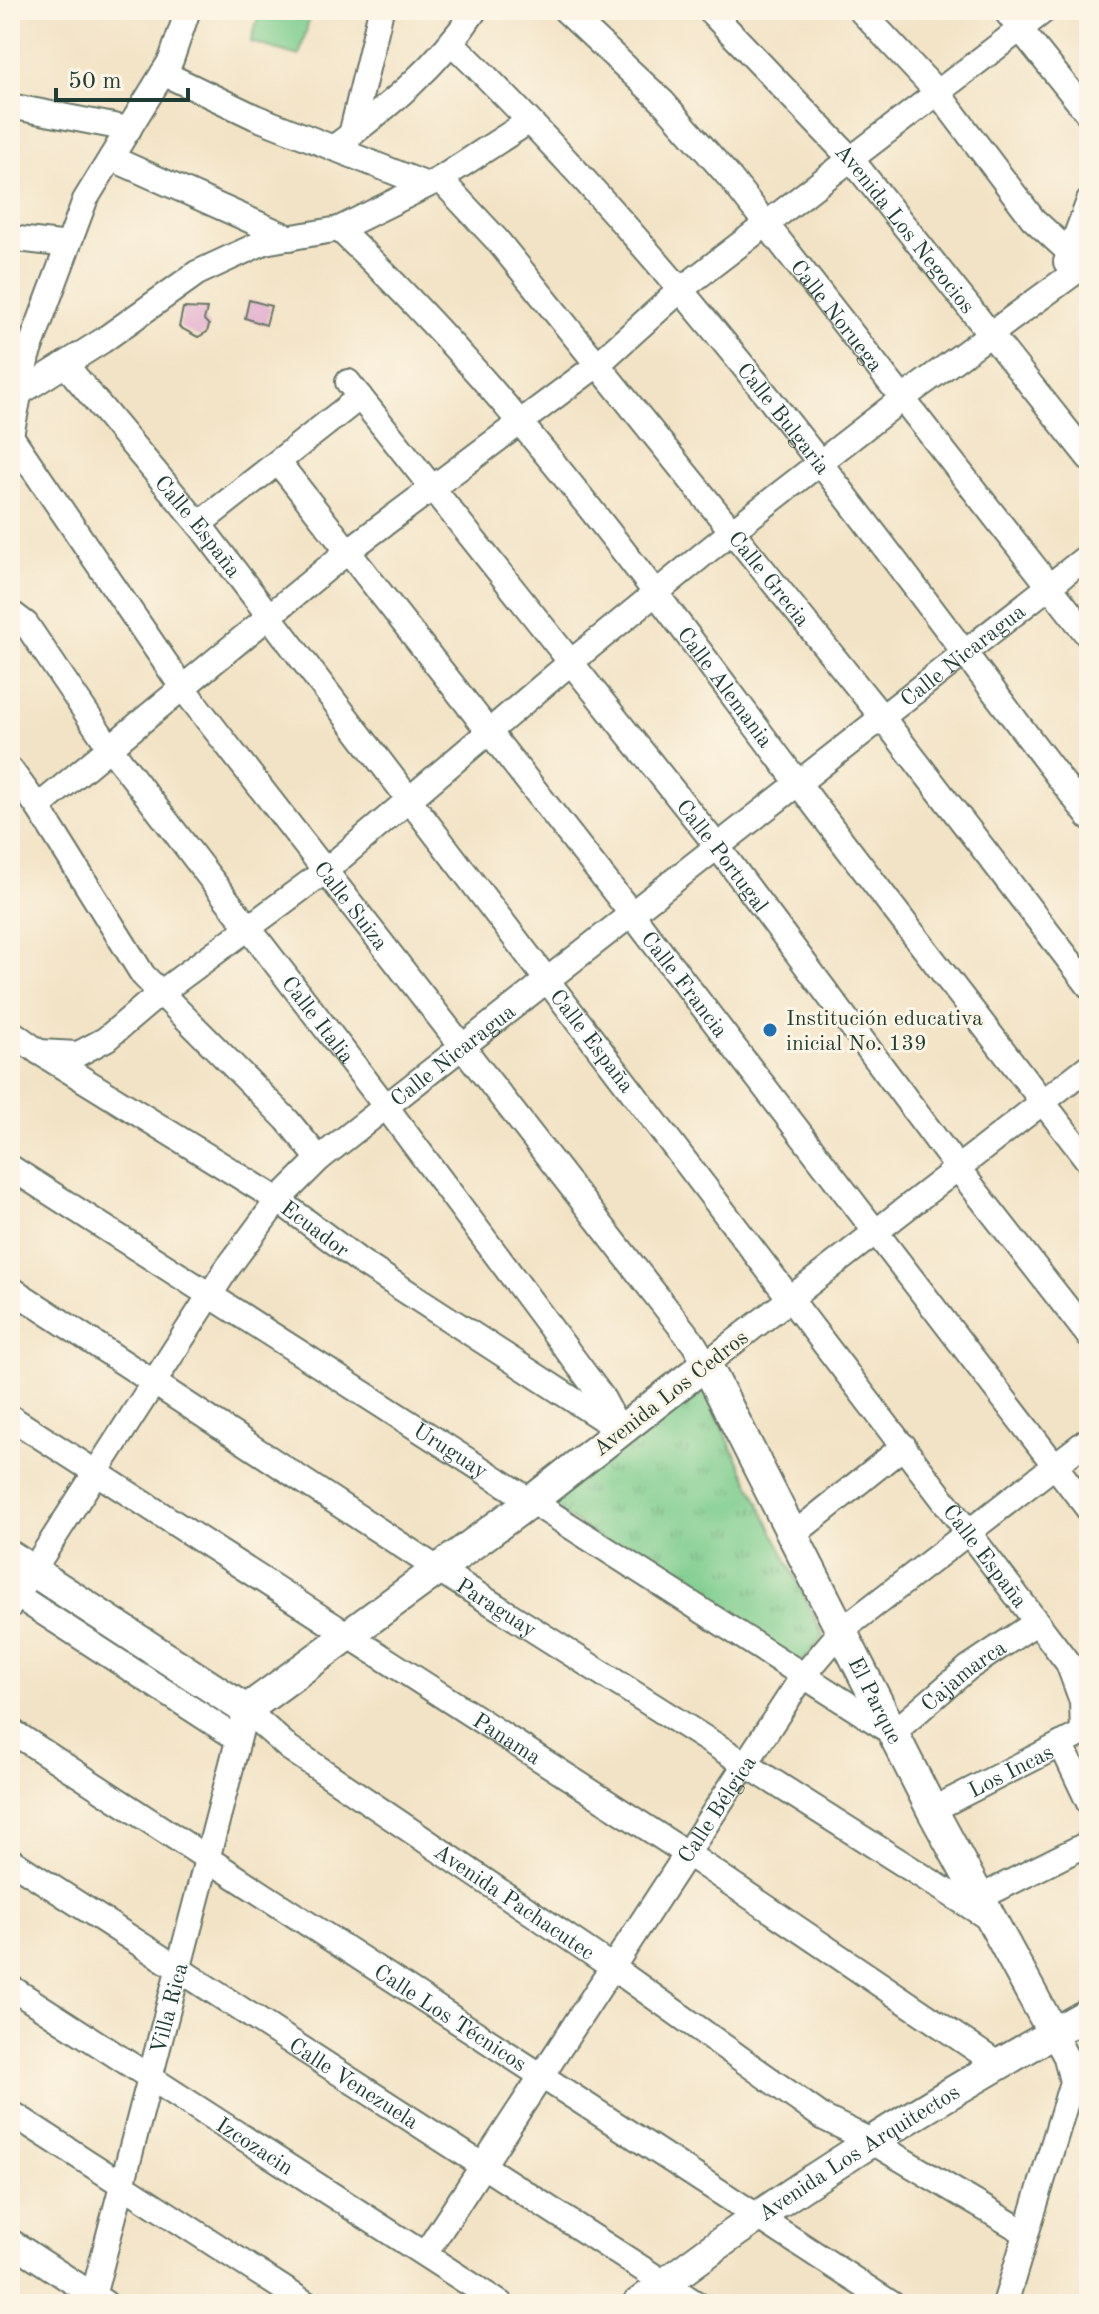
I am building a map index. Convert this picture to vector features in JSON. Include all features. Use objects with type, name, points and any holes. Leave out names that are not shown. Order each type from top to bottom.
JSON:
[{"type":"main road","name":"Avenida Los Cedros","points":[[242,1725],[351,1636],[530,1502],[706,1364]]},
{"type":"main road","name":"El Parque","points":[[706,1364],[932,1810],[1053,2033]]},
{"type":"main road","name":"Avenida Pachacutec","points":[[16,1584],[242,1725]]},
{"type":"main road","name":"Avenida Los Arquitectos","points":[[638,2304],[753,2216],[869,2140],[1089,2013]]},
{"type":"street","points":[[11,438],[18,394],[18,356],[85,200],[163,73],[186,10]]},
{"type":"street","points":[[342,141],[381,10]]},
{"type":"street","points":[[342,141],[387,108],[453,44],[475,10]]},
{"type":"street","name":"Calle Noruega","points":[[565,10],[663,102],[766,224],[1089,637]]},
{"type":"street","name":"Avenida Los Negocios","points":[[709,10],[852,160],[1089,458]]},
{"type":"street","points":[[860,10],[938,93],[1033,219],[1079,257]]},
{"type":"street","points":[[38,807],[108,745],[348,551],[431,486],[597,365],[679,291],[938,93],[1013,19],[1045,10]]},
{"type":"street","points":[[1013,19],[1089,115]]},
{"type":"street","name":"Calle Bulgaria","points":[[453,44],[528,122],[767,393],[1089,817]]},
{"type":"street","points":[[163,73],[255,117],[342,141],[434,182]]},
{"type":"street","points":[[10,106],[129,129]]},
{"type":"street","points":[[18,394],[197,273],[264,242],[339,229],[434,182],[528,122]]},
{"type":"street","points":[[111,158],[290,238]]},
{"type":"street","name":"Calle Grecia","points":[[434,182],[497,240],[882,717],[1089,986]]},
{"type":"street","points":[[39,1052],[78,1054],[106,1039],[159,994],[325,871],[571,662],[732,531],[821,465],[903,398],[1060,283],[1079,257],[1089,201]]},
{"type":"street","name":"Calle Alemania","points":[[339,229],[411,297],[657,592],[798,783],[1089,1162]]},
{"type":"street","points":[[10,238],[68,245]]},
{"type":"street","name":"Calle España","points":[[65,364],[199,524],[1037,1622],[1077,1680],[1086,1731]]},
{"type":"street","name":"Calle Portugal","points":[[278,462],[354,390],[717,846],[956,1166],[1089,1336]]},
{"type":"street","name":"Calle Suiza","points":[[11,438],[182,687],[694,1344],[706,1364]]},
{"type":"street","points":[[199,524],[278,462]]},
{"type":"street","name":"Calle Francia","points":[[278,462],[631,913],[1089,1510]]},
{"type":"street","name":"Calle Nicaragua","points":[[16,1584],[95,1474],[210,1295],[278,1200],[319,1159],[1089,555]]},
{"type":"street","name":"Calle Italia","points":[[10,612],[26,624],[108,745],[387,1108],[602,1397],[620,1431]]},
{"type":"street","points":[[10,769],[38,807],[143,975],[287,1120],[319,1159]]},
{"type":"street","name":"Ecuador","points":[[10,1031],[278,1200],[361,1262],[620,1431]]},
{"type":"street","name":"Avenida Los Cedros","points":[[706,1364],[956,1166],[1089,1066]]},
{"type":"street","name":"Uruguay","points":[[10,1167],[893,1733]]},
{"type":"street","name":"Paraguay","points":[[10,1288],[439,1570],[745,1765],[984,1909]]},
{"type":"street","name":"Panama","points":[[10,1417],[689,1855],[999,2065]]},
{"type":"street","name":"Calle Bélgica","points":[[425,2254],[539,2076],[689,1855],[803,1676],[842,1630],[1089,1439]]},
{"type":"street","points":[[793,1535],[904,1446]]},
{"type":"street","name":"Cajamarca","points":[[893,1733],[968,1668],[1037,1622]]},
{"type":"street","name":"Villa Rica","points":[[97,2301],[122,2185],[242,1725]]},
{"type":"street","name":"Avenida Pachacutec","points":[[242,1725],[289,1748],[612,1967],[824,2118],[869,2140],[1026,2233]]},
{"type":"street","name":"Calle Los Técnicos","points":[[10,1730],[892,2304]]},
{"type":"street","name":"Los Incas","points":[[932,1810],[1086,1731]]},
{"type":"street","points":[[1061,1744],[1089,1803]]},
{"type":"street","points":[[984,1909],[1089,1843]]},
{"type":"street","name":"Calle Venezuela","points":[[10,1860],[697,2304]]},
{"type":"street","name":"Izcozacin","points":[[10,1987],[501,2304]]},
{"type":"street","points":[[1005,2304],[1072,2082],[1066,2057],[1053,2033]]},
{"type":"street","points":[[10,2112],[307,2304]]},
{"type":"street","points":[[10,2241],[97,2301]]},
{"type":"green space","points":[[260,10],[312,10],[299,56],[251,42]]},
{"type":"green space","points":[[700,1382],[824,1636],[798,1667],[542,1501]]},
{"type":"building","points":[[249,300],[271,306],[266,325],[245,318]]},
{"type":"building","points":[[183,308],[207,309],[204,320],[209,325],[207,332],[198,337],[179,327]]},
{"type":"place","name":"Institución educativa inicial No. 139","points":[[770,1030]]}]
